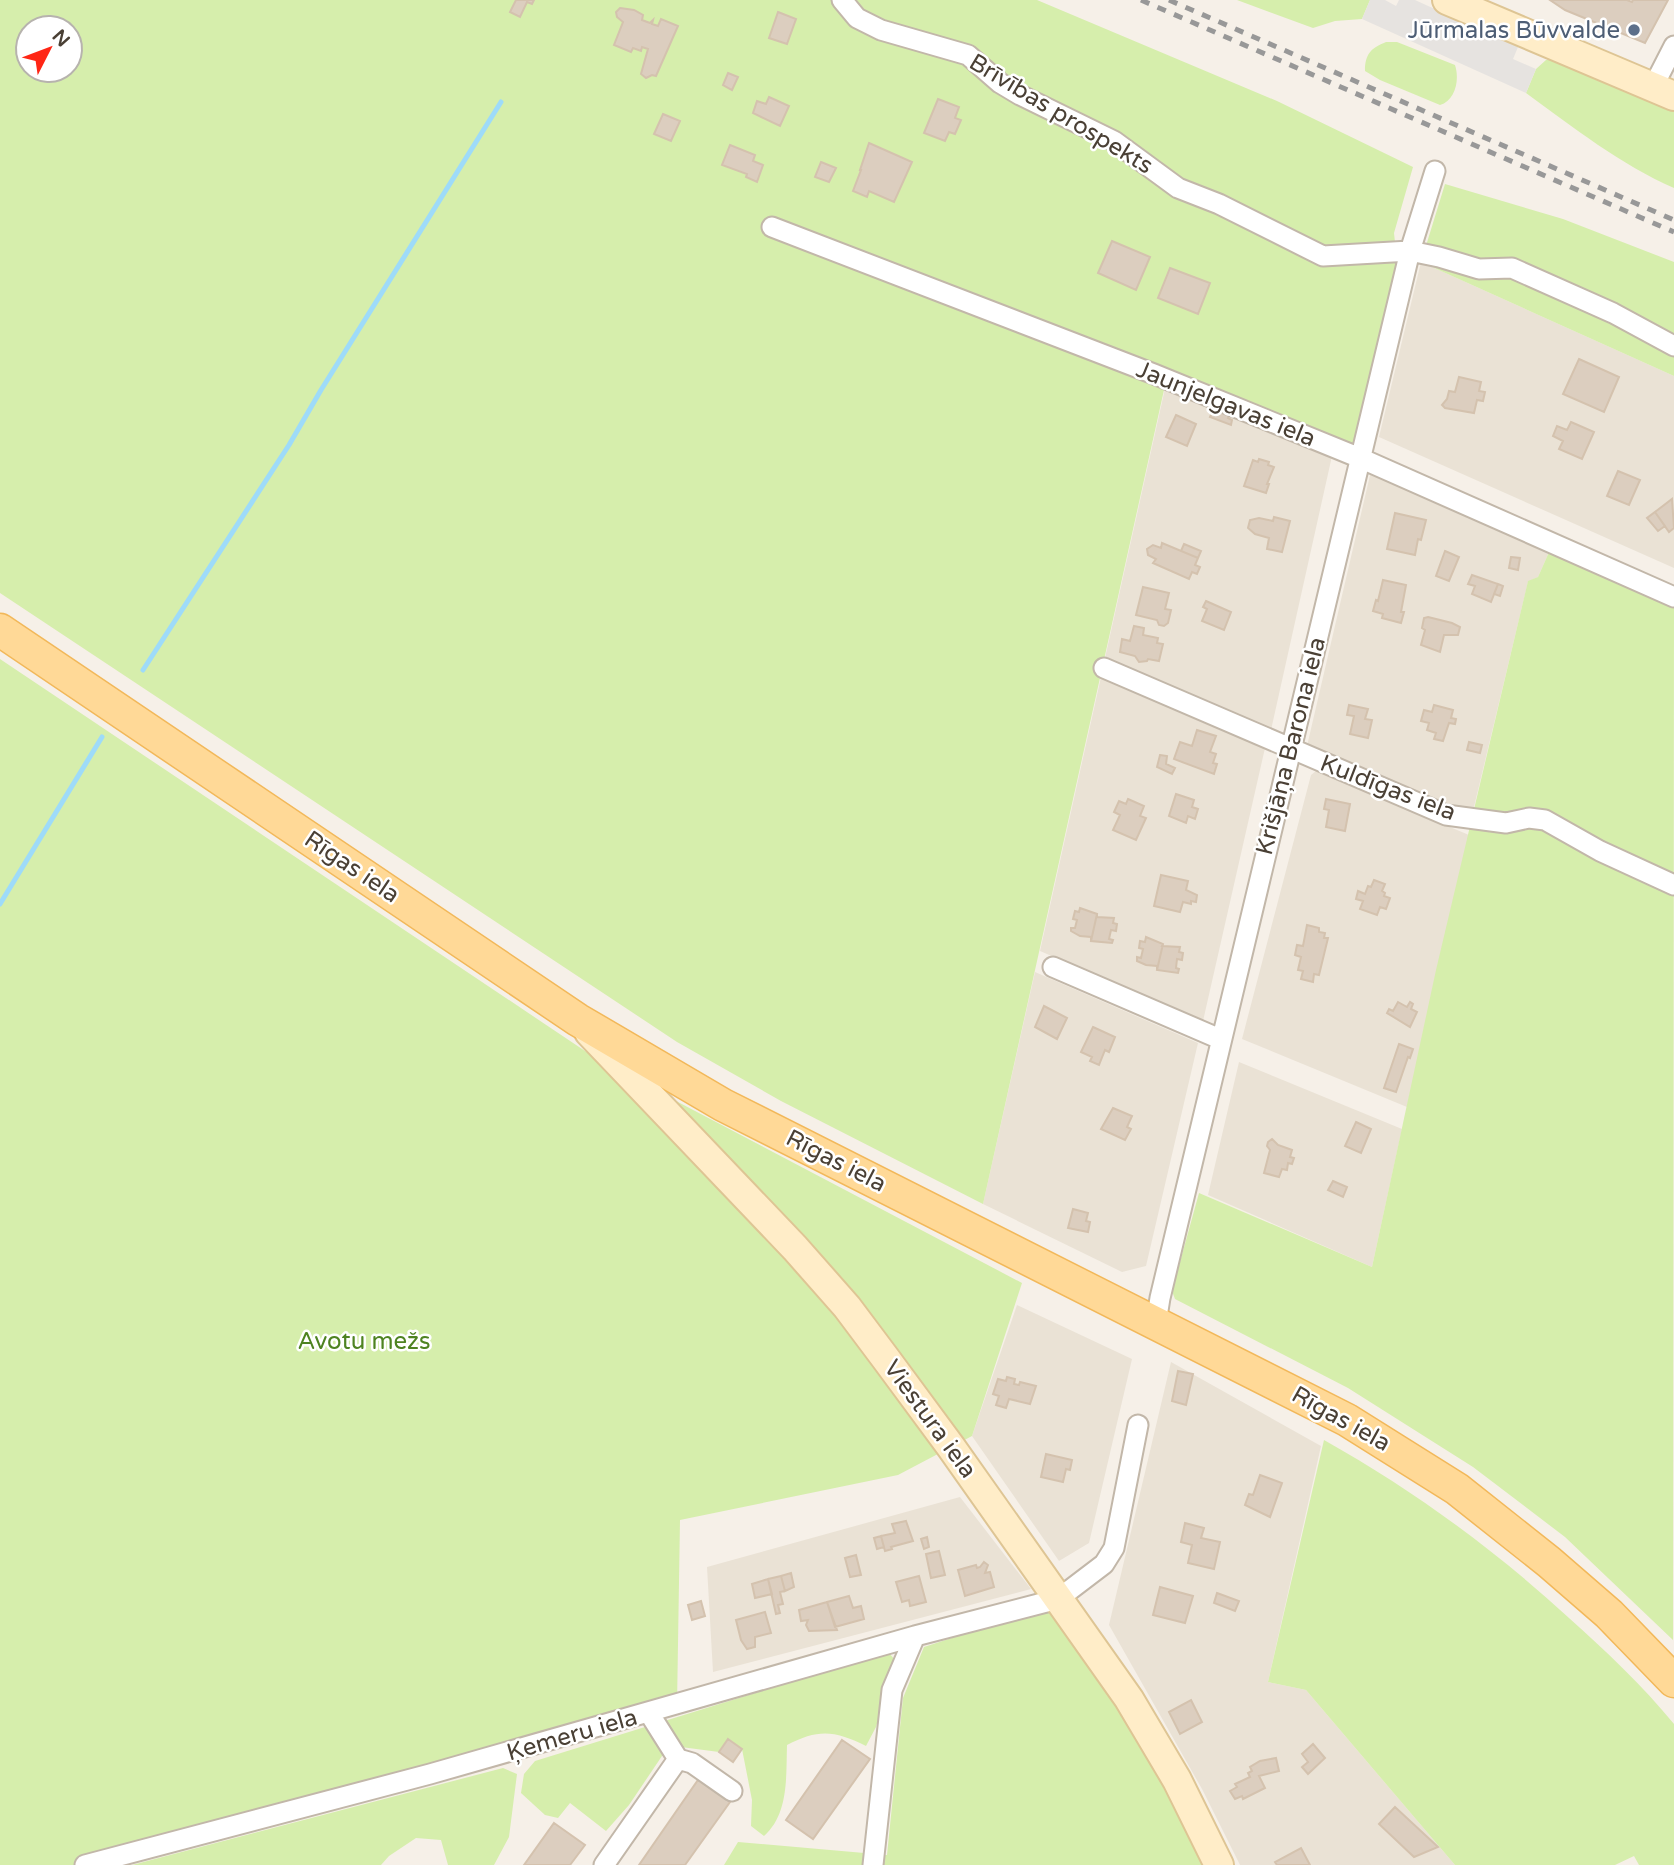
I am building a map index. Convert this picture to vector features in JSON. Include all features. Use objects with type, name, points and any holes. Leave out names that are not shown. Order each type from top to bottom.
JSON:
[{"type":"main road","name":"Rīgas iela","points":[[0,631],[578,1020],[723,1104],[1347,1420],[1457,1489],[1549,1562],[1671,1672]]},
{"type":"street","name":"Brīvības prospekts","points":[[842,0],[857,18],[881,30],[968,55],[1000,83],[1114,141],[1178,188],[1219,204],[1323,256],[1410,251],[1479,269],[1512,268],[1612,313],[1674,346]]},
{"type":"street","points":[[1447,0],[1664,92],[1674,46]]},
{"type":"street","name":"Krišjāņa Barona iela","points":[[1156,1323],[1220,1039],[1410,251],[1435,171]]},
{"type":"street","name":"Jaunjelgavas iela","points":[[772,227],[1154,374],[1360,458],[1551,545],[1674,597]]},
{"type":"street","name":"Kuldīgas iela","points":[[1104,668],[1446,816],[1506,823],[1529,818],[1545,820],[1600,851],[1674,885]]},
{"type":"street","points":[[1054,967],[1220,1039]]},
{"type":"street","name":"Viestura iela","points":[[578,1020],[795,1248],[847,1307],[951,1447],[1129,1699],[1177,1780],[1219,1865]]},
{"type":"street","points":[[1058,1599],[1104,1564],[1114,1548],[1138,1425]]},
{"type":"street","name":"Ķemeru iela","points":[[85,1865],[430,1774],[915,1636],[1058,1599]]},
{"type":"street","points":[[873,1865],[892,1690],[915,1636]]},
{"type":"street","points":[[649,1713],[678,1759],[692,1763],[732,1791]]},
{"type":"street","points":[[604,1865],[678,1759]]},
{"type":"shaded area","points":[[1370,0],[1385,0],[1396,6],[1399,0],[1415,0],[1518,47],[1513,59],[1536,69],[1526,93],[1362,19]]},
{"type":"shaded area","points":[[1421,262],[1674,376],[1674,568],[1379,437]]},
{"type":"shaded area","points":[[1166,384],[1332,456],[1271,730],[1105,658]]},
{"type":"shaded area","points":[[1371,471],[1550,550],[1538,577],[1528,582],[1473,811],[1460,811],[1307,746]]},
{"type":"shaded area","points":[[1101,677],[1265,748],[1203,1021],[1040,951]]},
{"type":"shaded area","points":[[1316,771],[1469,835],[1407,1107],[1242,1039],[1311,775]]},
{"type":"shaded area","points":[[1035,972],[1198,1043],[1146,1266],[1122,1272],[983,1204]]},
{"type":"shaded area","points":[[1239,1062],[1402,1129],[1372,1267],[1208,1195]]},
{"type":"shaded area","points":[[1017,1305],[1132,1359],[1089,1543],[1059,1561],[972,1436]]},
{"type":"shaded area","points":[[1171,1362],[1321,1446],[1268,1682],[1306,1690],[1455,1865],[1240,1865],[1202,1789],[1109,1625]]},
{"type":"shaded area","points":[[960,1497],[1031,1589],[713,1672],[707,1567]]},
{"type":"green space","points":[[0,0],[1037,0],[1277,101],[1413,167],[1394,233],[1396,252],[1410,251],[1354,446],[1168,372],[983,1204],[781,1101],[677,1042],[0,593]]},
{"type":"green space","points":[[1237,0],[1370,0],[1362,19],[1335,21],[1313,28]]},
{"type":"green space","points":[[1386,42],[1397,42],[1455,65],[1456,83],[1453,95],[1440,105],[1365,71],[1370,52]]},
{"type":"green space","points":[[1557,59],[1674,109],[1674,188],[1616,157],[1526,93],[1536,69],[1546,60]]},
{"type":"green space","points":[[1445,184],[1563,219],[1674,262],[1674,376],[1421,262]]},
{"type":"green space","points":[[1550,550],[1674,597],[1673,1640],[1565,1537],[1473,1467],[1348,1388],[1175,1299],[1172,1291],[1199,1193],[1372,1267],[1436,970],[1528,581],[1538,577]]},
{"type":"green space","name":"Avotu mežs","points":[[0,659],[600,1061],[1022,1283],[972,1436],[898,1475],[680,1520],[677,1706],[85,1865],[0,1865]]},
{"type":"green space","points":[[1324,1440],[1421,1500],[1512,1568],[1610,1656],[1674,1724],[1674,1865],[1639,1865],[1634,1856],[1615,1865],[1455,1865],[1306,1690],[1268,1682]]},
{"type":"green space","points":[[1053,1605],[1167,1786],[1207,1865],[724,1865],[738,1842],[887,1855],[903,1698],[924,1647]]},
{"type":"green space","points":[[888,1652],[895,1660],[876,1727],[866,1746],[835,1734],[808,1736],[787,1745],[782,1806],[772,1827],[764,1836],[751,1826],[752,1800],[742,1749],[729,1739],[719,1752],[681,1747],[662,1756],[629,1805],[606,1831],[570,1803],[558,1818],[545,1815],[521,1793],[524,1774],[535,1761]]},
{"type":"green space","points":[[503,1768],[517,1774],[509,1837],[494,1865],[448,1865],[441,1840],[416,1838],[389,1856],[381,1865],[132,1865]]},
{"type":"building","points":[[516,0],[534,0],[532,4],[527,2],[520,17],[510,12]]},
{"type":"building","name":"Jūrmalas Būvvalde","points":[[1550,0],[1668,0],[1645,43],[1565,10]]},
{"type":"building","points":[[620,8],[634,10],[643,15],[642,20],[650,23],[653,20],[652,24],[658,26],[661,19],[678,26],[656,76],[646,78],[641,74],[648,49],[642,47],[641,51],[633,48],[631,52],[614,45],[623,22],[617,17],[616,12]]},
{"type":"building","points":[[778,12],[796,19],[787,44],[769,38]]},
{"type":"building","points":[[728,73],[738,77],[732,90],[723,85]]},
{"type":"building","points":[[769,97],[789,106],[780,126],[753,113],[757,101],[766,104]]},
{"type":"building","points":[[938,99],[959,107],[955,118],[961,120],[955,134],[949,132],[945,141],[924,133]]},
{"type":"building","points":[[663,114],[680,121],[671,141],[654,134]]},
{"type":"building","points":[[869,143],[912,162],[894,202],[869,191],[867,197],[853,191]]},
{"type":"building","points":[[730,145],[755,155],[753,161],[763,165],[757,182],[746,177],[747,174],[722,165]]},
{"type":"building","points":[[821,162],[836,168],[829,182],[815,177]]},
{"type":"building","points":[[1112,241],[1150,257],[1136,290],[1098,273]]},
{"type":"building","points":[[1170,268],[1210,283],[1198,314],[1158,298]]},
{"type":"building","points":[[1579,359],[1619,377],[1604,412],[1563,394]]},
{"type":"building","points":[[1459,377],[1481,382],[1479,391],[1485,392],[1483,401],[1477,400],[1474,413],[1445,408],[1442,405],[1449,391],[1455,392]]},
{"type":"building","points":[[1215,406],[1230,413],[1228,418],[1232,420],[1231,425],[1210,417]]},
{"type":"building","points":[[1176,415],[1196,424],[1187,446],[1166,437]]},
{"type":"building","points":[[1571,422],[1594,432],[1582,459],[1559,449],[1563,441],[1553,436],[1557,426],[1567,430]]},
{"type":"building","points":[[1259,459],[1274,467],[1266,493],[1244,486],[1253,460],[1258,462]]},
{"type":"building","points":[[1618,471],[1640,480],[1629,505],[1607,496]]},
{"type":"building","points":[[1672,499],[1674,528],[1669,532],[1655,512]]},
{"type":"building","points":[[1655,512],[1665,526],[1658,531],[1647,518]]},
{"type":"building","points":[[1395,513],[1426,520],[1415,555],[1387,549]]},
{"type":"building","points":[[1274,517],[1290,521],[1282,552],[1267,549],[1269,538],[1255,534],[1248,528],[1250,520],[1259,518],[1273,521]]},
{"type":"building","points":[[1162,543],[1198,558],[1195,565],[1200,567],[1197,574],[1192,572],[1189,579],[1153,563],[1156,559],[1148,555],[1147,549],[1153,545],[1161,548]]},
{"type":"building","points":[[1184,544],[1201,551],[1198,558],[1181,551]]},
{"type":"building","points":[[1445,551],[1459,557],[1449,581],[1436,576]]},
{"type":"building","points":[[1511,557],[1520,558],[1518,570],[1509,568]]},
{"type":"building","points":[[1472,575],[1498,584],[1491,602],[1472,594],[1475,586],[1468,584]]},
{"type":"building","points":[[1383,580],[1406,585],[1401,623],[1382,618],[1383,614],[1373,611]]},
{"type":"building","points":[[1498,584],[1503,586],[1500,596],[1494,594]]},
{"type":"building","points":[[1143,587],[1169,593],[1165,609],[1171,610],[1168,623],[1164,626],[1159,625],[1157,620],[1136,615]]},
{"type":"building","points":[[1206,601],[1231,612],[1224,630],[1202,621],[1207,609],[1203,607]]},
{"type":"building","points":[[1424,618],[1460,627],[1458,635],[1444,635],[1440,652],[1421,645],[1425,630],[1422,628]]},
{"type":"building","points":[[1134,626],[1144,628],[1143,635],[1158,638],[1157,643],[1163,644],[1159,661],[1148,659],[1139,662],[1135,656],[1120,652],[1122,639],[1130,641]]},
{"type":"building","points":[[1349,705],[1368,709],[1365,719],[1372,720],[1368,738],[1350,734],[1354,716],[1347,715]]},
{"type":"building","points":[[1434,705],[1453,710],[1451,718],[1456,719],[1455,724],[1449,723],[1443,741],[1434,739],[1436,733],[1427,730],[1429,723],[1421,721],[1424,710],[1432,712]]},
{"type":"building","points":[[1197,730],[1216,736],[1210,752],[1216,754],[1214,774],[1174,759],[1180,742],[1192,746]]},
{"type":"building","points":[[1469,742],[1482,745],[1480,753],[1467,750]]},
{"type":"building","points":[[1160,755],[1167,756],[1166,764],[1175,768],[1172,774],[1157,767]]},
{"type":"building","points":[[1176,794],[1194,800],[1192,807],[1198,809],[1195,819],[1188,816],[1186,823],[1169,816]]},
{"type":"building","points":[[1128,799],[1144,806],[1140,816],[1146,818],[1136,840],[1113,830],[1120,815],[1114,812],[1119,801],[1126,804]]},
{"type":"building","points":[[1326,799],[1350,804],[1345,831],[1326,827],[1329,810],[1324,809]]},
{"type":"building","points":[[1161,875],[1188,881],[1186,890],[1197,895],[1196,902],[1183,902],[1180,912],[1154,906]]},
{"type":"building","points":[[1374,880],[1385,884],[1382,891],[1384,896],[1390,898],[1386,909],[1380,907],[1377,915],[1360,909],[1363,901],[1356,899],[1358,891],[1365,894]]},
{"type":"building","points":[[1080,908],[1097,914],[1091,941],[1091,937],[1080,936],[1071,931],[1077,920],[1073,919],[1075,911],[1079,912]]},
{"type":"building","points":[[1097,914],[1097,917],[1114,918],[1113,923],[1117,924],[1116,931],[1111,930],[1109,939],[1113,940],[1112,943],[1091,941]]},
{"type":"building","points":[[1307,925],[1319,928],[1319,932],[1325,933],[1324,938],[1328,938],[1319,975],[1314,974],[1313,982],[1301,979],[1303,971],[1298,970],[1301,957],[1295,955],[1297,945],[1303,946]]},
{"type":"building","points":[[1146,937],[1163,944],[1157,970],[1157,966],[1137,961],[1137,957],[1141,958],[1143,949],[1139,948],[1140,941],[1145,942]]},
{"type":"building","points":[[1163,946],[1180,947],[1179,952],[1183,953],[1182,960],[1177,959],[1178,973],[1157,970]]},
{"type":"building","points":[[1398,1002],[1407,1007],[1410,1002],[1413,1004],[1411,1009],[1417,1012],[1410,1027],[1387,1013],[1389,1009],[1393,1011]]},
{"type":"building","points":[[1044,1006],[1067,1018],[1057,1039],[1035,1027]]},
{"type":"building","points":[[1093,1027],[1115,1037],[1109,1052],[1105,1050],[1099,1065],[1090,1061],[1092,1057],[1081,1052]]},
{"type":"building","points":[[1399,1044],[1413,1049],[1396,1092],[1384,1088]]},
{"type":"building","points":[[1113,1108],[1132,1116],[1127,1127],[1131,1129],[1125,1140],[1101,1129]]},
{"type":"building","points":[[1356,1122],[1371,1129],[1361,1153],[1345,1146]]},
{"type":"building","points":[[1272,1139],[1278,1145],[1292,1150],[1290,1157],[1294,1158],[1292,1164],[1288,1163],[1287,1170],[1282,1169],[1279,1177],[1264,1173],[1270,1150],[1267,1146]]},
{"type":"building","points":[[1333,1181],[1347,1187],[1343,1197],[1328,1190]]},
{"type":"building","points":[[1073,1209],[1088,1213],[1088,1232],[1068,1228]]},
{"type":"building","points":[[1178,1371],[1193,1374],[1186,1405],[1172,1401]]},
{"type":"building","points":[[1007,1377],[1015,1379],[1014,1384],[1019,1385],[1020,1382],[1036,1386],[1030,1404],[1009,1399],[1006,1408],[996,1405],[999,1396],[993,1394],[998,1379],[1006,1381]]},
{"type":"building","points":[[1046,1454],[1072,1460],[1070,1470],[1066,1469],[1063,1482],[1041,1477]]},
{"type":"building","points":[[1260,1475],[1282,1483],[1270,1517],[1245,1505],[1249,1494],[1253,1495]]},
{"type":"building","points":[[906,1521],[913,1541],[885,1551],[881,1536],[895,1533],[892,1524]]},
{"type":"building","points":[[1185,1523],[1204,1528],[1201,1538],[1220,1542],[1214,1569],[1188,1563],[1192,1545],[1181,1542]]},
{"type":"building","points":[[881,1536],[884,1547],[877,1549],[874,1538]]},
{"type":"building","points":[[927,1537],[929,1547],[924,1549],[921,1539]]},
{"type":"building","points":[[939,1551],[945,1575],[931,1578],[926,1554]]},
{"type":"building","points":[[856,1555],[861,1575],[850,1577],[845,1558]]},
{"type":"building","points":[[984,1562],[988,1565],[985,1573],[990,1572],[994,1587],[965,1596],[958,1570],[976,1565],[977,1568]]},
{"type":"building","points":[[791,1573],[794,1587],[785,1591],[781,1576]]},
{"type":"building","points":[[781,1576],[785,1591],[780,1592],[783,1604],[778,1605],[780,1613],[776,1614],[768,1579]]},
{"type":"building","points":[[919,1576],[926,1602],[910,1606],[909,1600],[902,1602],[896,1582]]},
{"type":"building","points":[[768,1579],[772,1594],[755,1598],[752,1584]]},
{"type":"building","points":[[1160,1587],[1193,1596],[1185,1623],[1153,1615]]},
{"type":"building","points":[[1217,1593],[1239,1601],[1235,1611],[1214,1603]]},
{"type":"building","points":[[849,1596],[853,1608],[861,1606],[864,1619],[835,1627],[827,1602]]},
{"type":"building","points":[[701,1601],[705,1616],[692,1620],[688,1605]]},
{"type":"building","points":[[827,1602],[837,1630],[809,1631],[806,1625],[808,1620],[801,1621],[799,1610]]},
{"type":"building","points":[[765,1612],[771,1633],[755,1637],[755,1647],[747,1649],[741,1640],[736,1620]]},
{"type":"building","points":[[1191,1700],[1202,1722],[1180,1734],[1169,1712]]},
{"type":"building","points":[[728,1739],[742,1749],[733,1762],[719,1752]]},
{"type":"building","points":[[842,1740],[870,1759],[813,1839],[786,1820]]},
{"type":"building","points":[[1313,1744],[1325,1758],[1308,1774],[1302,1767],[1308,1762],[1302,1754]]},
{"type":"building","points":[[1276,1758],[1279,1771],[1259,1776],[1265,1788],[1243,1799],[1242,1796],[1235,1799],[1230,1791],[1237,1787],[1235,1784],[1250,1777],[1250,1767],[1260,1761]]},
{"type":"building","points":[[698,1780],[730,1802],[685,1865],[639,1865]]},
{"type":"building","points":[[1395,1807],[1438,1847],[1414,1857],[1379,1824]]},
{"type":"building","points":[[554,1823],[585,1845],[570,1865],[524,1865]]},
{"type":"building","points":[[1301,1848],[1310,1865],[1277,1865],[1275,1862]]},
{"type":"waterway","points":[[143,670],[289,445],[501,102]]},
{"type":"waterway","points":[[0,904],[102,737]]},
{"type":"railway","points":[[1141,0],[1674,232]]},
{"type":"railway","points":[[1169,0],[1674,220]]},
{"type":"place","name":"Jūrmalas Būvvalde","points":[[1634,30]]}]
